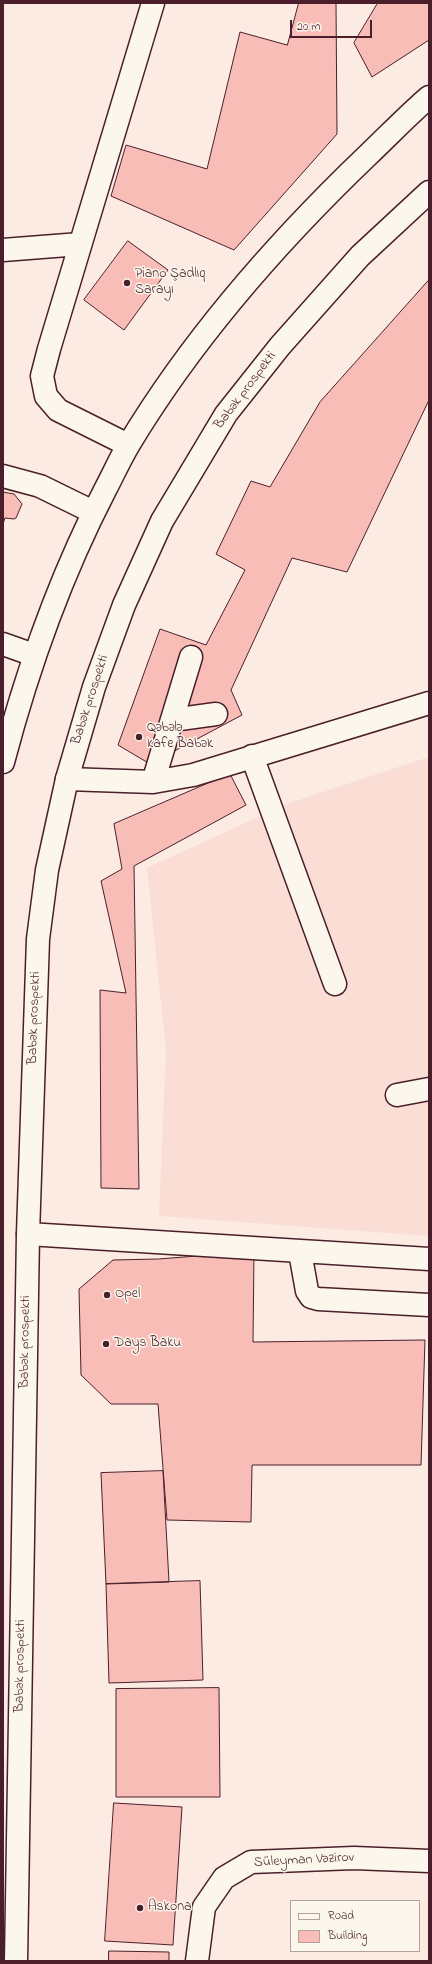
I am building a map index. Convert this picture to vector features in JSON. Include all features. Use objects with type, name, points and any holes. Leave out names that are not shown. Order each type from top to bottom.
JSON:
[{"type":"main road","points":[[128,445],[58,410],[46,396],[42,376],[80,244],[153,3]]},
{"type":"main road","points":[[3,762],[34,655],[62,580],[93,512],[128,445],[173,376],[230,301],[318,203],[429,97]]},
{"type":"main road","name":"Babək prospekti","points":[[16,1961],[28,1234],[38,939],[47,870],[67,779],[94,687],[124,605],[162,521],[226,414],[280,346],[360,256],[429,192]]},
{"type":"main road","points":[[3,250],[80,244]]},
{"type":"main road","points":[[3,476],[40,486],[93,512]]},
{"type":"main road","points":[[3,644],[34,655]]},
{"type":"main road","points":[[153,782],[191,657]]},
{"type":"main road","points":[[67,779],[153,782],[193,775],[429,704]]},
{"type":"main road","points":[[172,720],[216,714]]},
{"type":"main road","points":[[252,756],[335,984]]},
{"type":"main road","points":[[396,1095],[429,1089]]},
{"type":"main road","points":[[28,1234],[429,1259]]},
{"type":"main road","points":[[300,1252],[307,1291],[311,1297],[318,1299],[429,1305]]},
{"type":"main road","name":"Süleyman Vəzirov","points":[[198,1961],[204,1907],[224,1878],[251,1862],[354,1858],[429,1861]]},
{"type":"shaded area","points":[[429,757],[429,1236],[159,1216],[166,1050],[147,868],[287,804]]},
{"type":"building","points":[[299,3],[336,3],[337,134],[234,250],[111,196],[126,145],[207,169],[240,32],[287,45]]},
{"type":"building","points":[[378,3],[429,3],[429,40],[372,77],[354,43]]},
{"type":"building","points":[[128,241],[168,270],[124,330],[84,300]]},
{"type":"building","points":[[429,280],[429,400],[347,572],[292,558],[231,690],[242,715],[150,764],[118,745],[160,629],[206,645],[245,570],[216,554],[251,481],[270,487],[320,402]]},
{"type":"building","points":[[3,492],[14,494],[22,504],[16,518],[5,518],[3,524]]},
{"type":"building","points":[[230,774],[246,805],[134,866],[139,1189],[101,1188],[100,990],[126,993],[101,881],[122,869],[114,824]]},
{"type":"building","points":[[254,1252],[253,1342],[425,1340],[421,1465],[252,1465],[251,1522],[167,1520],[158,1404],[111,1404],[81,1375],[79,1289],[113,1260],[158,1259]]},
{"type":"building","points":[[163,1471],[169,1582],[106,1584],[101,1473]]},
{"type":"building","points":[[200,1581],[203,1680],[109,1683],[106,1584]]},
{"type":"building","points":[[219,1688],[220,1797],[116,1797],[116,1689]]},
{"type":"building","points":[[114,1803],[182,1807],[173,1945],[105,1941]]},
{"type":"building","points":[[109,1951],[169,1952],[169,1961],[109,1961]]},
{"type":"place","name":"Piano Şadlıq Sarayı","points":[[127,283]]},
{"type":"place","name":"Qəbələ kafe Babək","points":[[139,737]]},
{"type":"place","name":"Opel","points":[[107,1295]]},
{"type":"place","name":"Days Baku","points":[[106,1344]]},
{"type":"place","name":"Askona","points":[[140,1908]]}]
